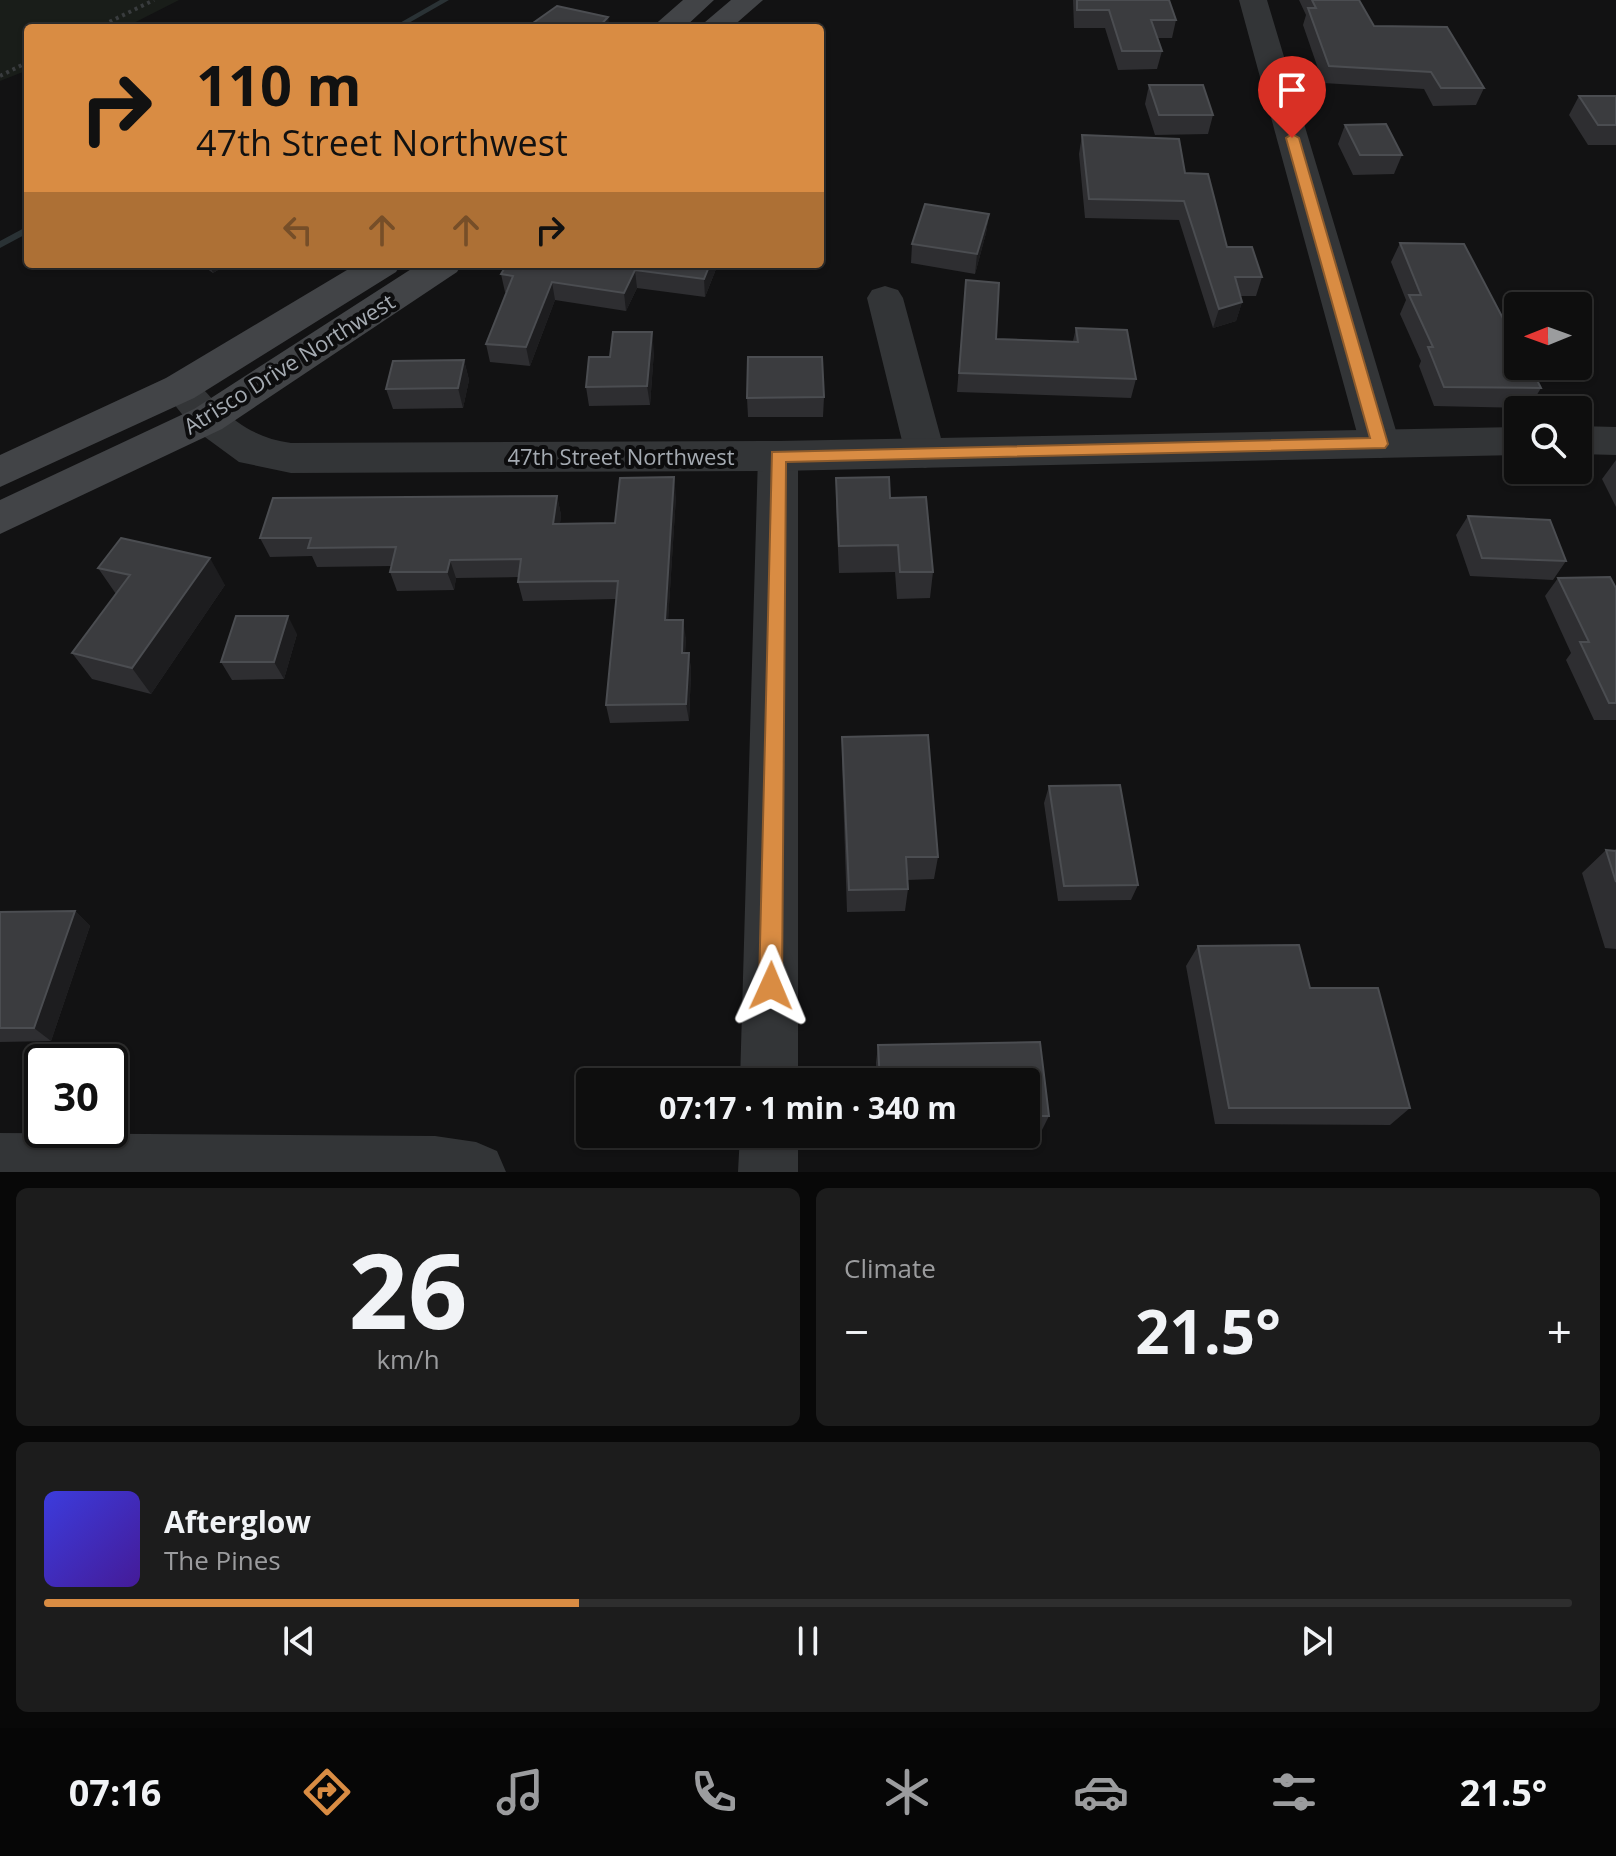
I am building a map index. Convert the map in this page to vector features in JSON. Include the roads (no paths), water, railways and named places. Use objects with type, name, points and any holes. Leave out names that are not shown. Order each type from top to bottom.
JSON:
[{"type":"main road","points":[[671,24],[700,0]]},
{"type":"main road","points":[[718,24],[749,0]]},
{"type":"main road","name":"Atrisco Drive Northwest","points":[[0,472],[180,388],[376,268]]},
{"type":"main road","name":"Atrisco Drive Northwest","points":[[0,518],[208,419],[438,268]]},
{"type":"street","points":[[1253,0],[1380,444]]},
{"type":"street","points":[[885,298],[925,453]]},
{"type":"street","name":"47th Street Northwest","points":[[180,388],[208,419],[253,452],[291,458],[778,456],[1504,441]]},
{"type":"street","points":[[1592,440],[1616,441]]},
{"type":"street","points":[[769,1068],[778,456]]},
{"type":"street","points":[[768,1172],[769,1148]]},
{"type":"street","points":[[0,1163],[435,1166],[476,1172]]},
{"type":"waterway","points":[[402,24],[445,0]]},
{"type":"waterway","points":[[0,245],[24,231]]}]
